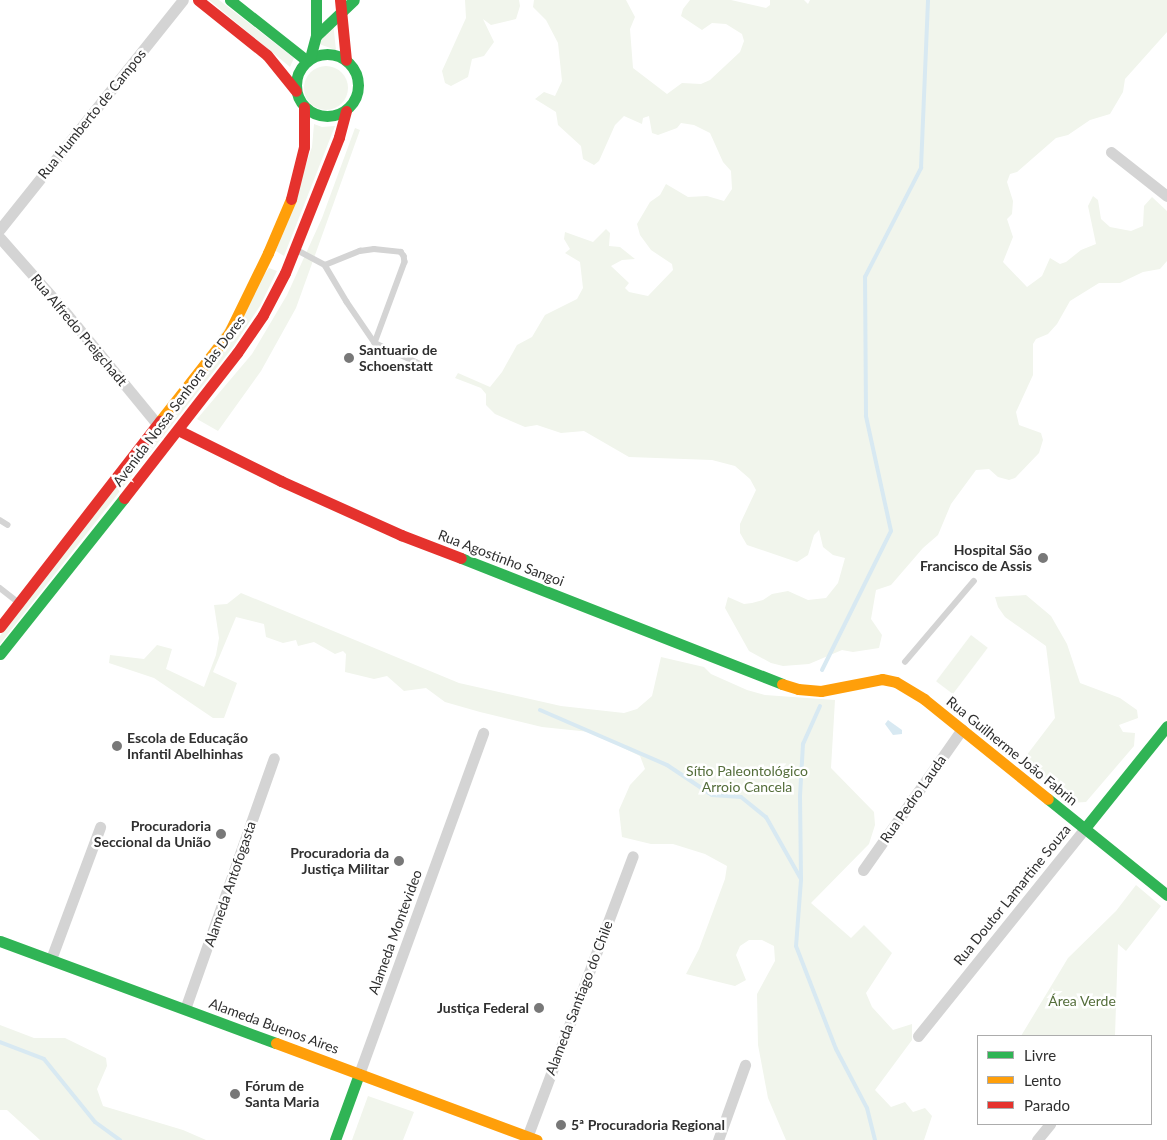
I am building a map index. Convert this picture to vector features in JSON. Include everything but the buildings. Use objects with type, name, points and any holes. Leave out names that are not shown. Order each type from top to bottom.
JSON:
[{"type":"street","name":"Rua Humberto de Campos","points":[[0,229],[183,0]]},
{"type":"street","points":[[198,0],[267,55],[296,91],[304,107],[314,114],[325,117],[336,116],[346,111],[356,100],[359,86],[356,71],[346,60],[337,55],[327,54],[308,59]]},
{"type":"street","points":[[230,0],[308,59]]},
{"type":"street","points":[[296,91],[297,77],[308,59],[316,36],[316,0]]},
{"type":"street","points":[[316,36],[341,6],[354,0]]},
{"type":"street","points":[[341,6],[346,60]]},
{"type":"street","name":"Avenida Nossa Senhora das Dores","points":[[0,627],[228,333],[268,254],[288,208],[302,162],[304,107]]},
{"type":"street","name":"Avenida Nossa Senhora das Dores","points":[[0,654],[237,354],[263,315],[295,249],[339,137],[346,111]]},
{"type":"street","points":[[1111,152],[1167,196]]},
{"type":"street","name":"Rua Alfredo Preigchadt","points":[[0,238],[61,307],[157,424]]},
{"type":"street","name":"Rua Agostinho Sangoi","points":[[178,430],[281,482],[401,535],[798,690],[821,691]]},
{"type":"street","name":"Rua Guilherme João Fabrin","points":[[821,691],[889,679],[909,688],[1167,895]]},
{"type":"street","name":"Rua Doutor Lamartine Souza","points":[[918,1036],[1167,726]]},
{"type":"street","name":"Rua Pedro Lauda","points":[[864,870],[962,729]]},
{"type":"street","name":"Alameda Montevideo","points":[[335,1140],[483,733]]},
{"type":"street","name":"Alameda Antofogasta","points":[[185,1009],[274,758]]},
{"type":"street","points":[[51,959],[100,827]]},
{"type":"street","name":"Alameda Santiago do Chile","points":[[530,1139],[633,856]]},
{"type":"street","name":"Alameda Buenos Aires","points":[[0,941],[530,1139]]},
{"type":"street","points":[[718,1140],[745,1065]]},
{"type":"street","points":[[1038,1140],[1049,1125]]},
{"type":"lane","points":[[295,249],[325,265],[375,343],[420,364]]},
{"type":"lane","points":[[325,265],[360,250],[374,249],[401,252],[404,256],[405,262],[375,343]]},
{"type":"lane","points":[[0,520],[8,525]]},
{"type":"lane","points":[[904,662],[974,581]]},
{"type":"lane","points":[[0,588],[19,603]]},
{"type":"green space","points":[[209,0],[219,0],[294,58],[290,67]]},
{"type":"green space","points":[[465,0],[519,0],[520,6],[516,19],[491,25],[483,19],[494,42],[484,56],[472,59],[468,77],[451,86],[445,83],[442,71],[466,18]]},
{"type":"green space","points":[[534,0],[626,0],[635,17],[630,29],[633,68],[667,94],[682,83],[701,84],[710,80],[740,52],[744,41],[742,34],[726,24],[712,23],[702,30],[681,16],[683,9],[690,0],[731,0],[766,8],[770,5],[770,0],[804,0],[808,4],[810,0],[1167,0],[1167,32],[1125,79],[1123,92],[1110,114],[1090,120],[1068,135],[1056,138],[1017,172],[1010,174],[1007,182],[1013,201],[1012,214],[1007,219],[1013,237],[1003,262],[1027,287],[1042,276],[1050,258],[1060,264],[1066,262],[1081,250],[1096,244],[1088,206],[1093,196],[1098,200],[1101,219],[1110,227],[1131,231],[1143,226],[1144,206],[1152,197],[1167,211],[1167,261],[1160,269],[1143,272],[1120,283],[1099,283],[1070,301],[1057,324],[1048,334],[1036,339],[1033,344],[1033,375],[1016,412],[1019,425],[1041,433],[1043,440],[1039,453],[1015,478],[1009,480],[998,477],[989,469],[976,470],[951,504],[938,535],[923,548],[891,585],[876,590],[871,619],[882,635],[879,648],[853,652],[842,650],[809,664],[783,666],[771,663],[749,651],[725,608],[728,597],[744,604],[763,600],[772,594],[788,591],[808,600],[826,598],[838,583],[845,558],[833,555],[823,547],[819,530],[814,535],[808,555],[797,562],[747,545],[740,533],[740,524],[756,490],[750,479],[735,466],[712,460],[629,457],[584,431],[561,433],[537,425],[525,427],[495,414],[486,405],[486,394],[481,388],[455,378],[458,373],[490,387],[502,372],[517,345],[532,337],[545,315],[577,299],[583,288],[580,262],[565,253],[570,249],[564,239],[565,232],[593,242],[606,229],[610,233],[609,246],[620,247],[635,259],[622,260],[611,266],[629,283],[625,288],[629,292],[648,296],[673,270],[672,264],[651,250],[640,235],[637,224],[650,202],[660,195],[666,184],[688,197],[707,196],[724,201],[732,189],[731,171],[723,162],[710,133],[694,125],[681,123],[677,128],[658,135],[652,133],[649,116],[643,118],[642,124],[624,116],[615,125],[599,161],[594,165],[583,159],[581,146],[558,125],[556,112],[535,99],[544,92],[555,96],[562,81],[558,43],[546,20],[533,7]]},
{"type":"green space","points":[[333,22],[336,50],[319,44]]},
{"type":"green space","points":[[322,66],[330,66],[342,72],[348,88],[342,104],[330,110],[322,110],[310,104],[304,92],[304,84],[310,72]]},
{"type":"green space","points":[[314,124],[322,127],[335,126],[284,256],[276,251],[312,147]]},
{"type":"green space","points":[[355,128],[360,130],[296,308],[261,371],[218,431],[197,419],[252,354],[287,295],[322,218]]},
{"type":"green space","points":[[269,268],[277,271],[260,306],[233,347],[0,644],[0,636]]},
{"type":"green space","name":"Sítio Paleontológico Arroio Cancela","points":[[241,593],[459,683],[561,706],[624,713],[637,709],[652,696],[661,657],[704,667],[711,674],[747,690],[765,695],[835,700],[831,768],[874,812],[875,825],[869,844],[811,903],[851,938],[864,925],[892,953],[866,993],[872,1007],[893,1030],[912,1024],[912,1040],[875,1090],[891,1107],[905,1102],[913,1112],[925,1108],[932,1116],[924,1140],[786,1140],[768,1098],[758,1045],[757,994],[775,961],[774,946],[762,940],[749,940],[740,946],[736,955],[746,980],[735,986],[686,974],[699,949],[725,879],[727,866],[705,854],[673,844],[651,844],[622,837],[619,810],[630,785],[645,769],[640,756],[590,732],[542,727],[480,712],[445,702],[426,688],[404,691],[387,676],[374,679],[345,672],[346,654],[343,651],[335,654],[314,642],[298,646],[296,640],[283,643],[266,637],[264,624],[236,617],[213,672],[237,683],[224,718],[213,718],[154,678],[109,663],[110,655],[144,659],[157,645],[172,649],[166,669],[204,687],[216,655],[219,638],[214,605],[227,604]]},
{"type":"green space","points":[[1026,595],[1051,616],[1067,644],[1080,683],[1120,698],[1137,710],[1138,718],[1119,725],[1123,732],[1135,733],[1134,746],[1086,802],[1069,803],[1023,760],[1055,718],[1046,646],[1005,617],[998,607],[995,597]]},
{"type":"green space","points":[[971,635],[988,648],[953,694],[936,681]]},
{"type":"green space","name":"Área Verde","points":[[1136,885],[1161,906],[1126,951],[1118,944],[1115,1035],[1022,1035],[1068,958],[1116,911]]},
{"type":"green space","points":[[0,1025],[34,1038],[65,1038],[106,1058],[107,1066],[97,1089],[103,1106],[183,1130],[206,1140],[40,1140],[7,1110],[0,1110]]},
{"type":"green space","points":[[368,1096],[414,1112],[403,1140],[352,1140]]},
{"type":"shaded area","points":[[888,720],[902,730],[902,734],[893,735],[885,724]]},
{"type":"waterway","points":[[822,670],[891,531],[866,416],[865,277],[921,168],[928,0]]},
{"type":"waterway","points":[[820,706],[803,744],[800,796],[801,880],[796,946],[836,1049],[867,1108],[875,1140]]},
{"type":"waterway","points":[[540,710],[667,765],[712,795],[741,797],[766,817],[801,879]]},
{"type":"waterway","points":[[0,1042],[44,1059],[95,1122],[120,1140]]},
{"type":"traffic: fast","points":[[230,0],[306,60]]},
{"type":"traffic: fast","points":[[310,58],[316,36],[316,0]]},
{"type":"traffic: fast","points":[[316,36],[354,0]]},
{"type":"traffic: fast","points":[[321,54],[333,54],[349,63],[356,73],[358,85],[356,97],[349,107],[333,116],[321,116],[310,111],[301,102],[296,91],[296,79],[301,68],[310,59],[321,54]]},
{"type":"traffic: fast","points":[[0,654],[124,498]]},
{"type":"traffic: fast","points":[[461,558],[782,684]]},
{"type":"traffic: fast","points":[[1085,828],[1167,726]]},
{"type":"traffic: fast","points":[[1048,799],[1167,895]]},
{"type":"traffic: fast","points":[[0,941],[276,1043]]},
{"type":"traffic: fast","points":[[335,1140],[359,1074]]},
{"type":"traffic: slow","points":[[160,421],[229,333],[268,253],[291,199]]},
{"type":"traffic: slow","points":[[782,684],[798,689],[821,691],[882,679],[896,682],[924,699],[1048,799]]},
{"type":"traffic: slow","points":[[276,1043],[537,1140]]},
{"type":"traffic: jam","points":[[198,0],[267,55],[296,91]]},
{"type":"traffic: jam","points":[[340,0],[346,60]]},
{"type":"traffic: jam","points":[[291,199],[304,147],[304,107]]},
{"type":"traffic: jam","points":[[124,498],[237,353],[263,315],[285,273],[339,137],[346,111]]},
{"type":"traffic: jam","points":[[0,627],[160,421]]},
{"type":"traffic: jam","points":[[178,430],[281,481],[401,535],[461,558]]},
{"type":"place","name":"Santuario de Schoenstatt","points":[[349,358]]},
{"type":"place","name":"Hospital São Francisco de Assis","points":[[1043,558]]},
{"type":"place","name":"Escola de Educação Infantil Abelhinhas","points":[[117,746]]},
{"type":"place","name":"Procuradoria Seccional da União","points":[[221,834]]},
{"type":"place","name":"Procuradoria da Justiça Militar","points":[[399,861]]},
{"type":"place","name":"Justiça Federal","points":[[539,1008]]},
{"type":"place","name":"Fórum de Santa Maria","points":[[235,1094]]},
{"type":"place","name":"5ª Procuradoria Regional","points":[[561,1125]]}]
